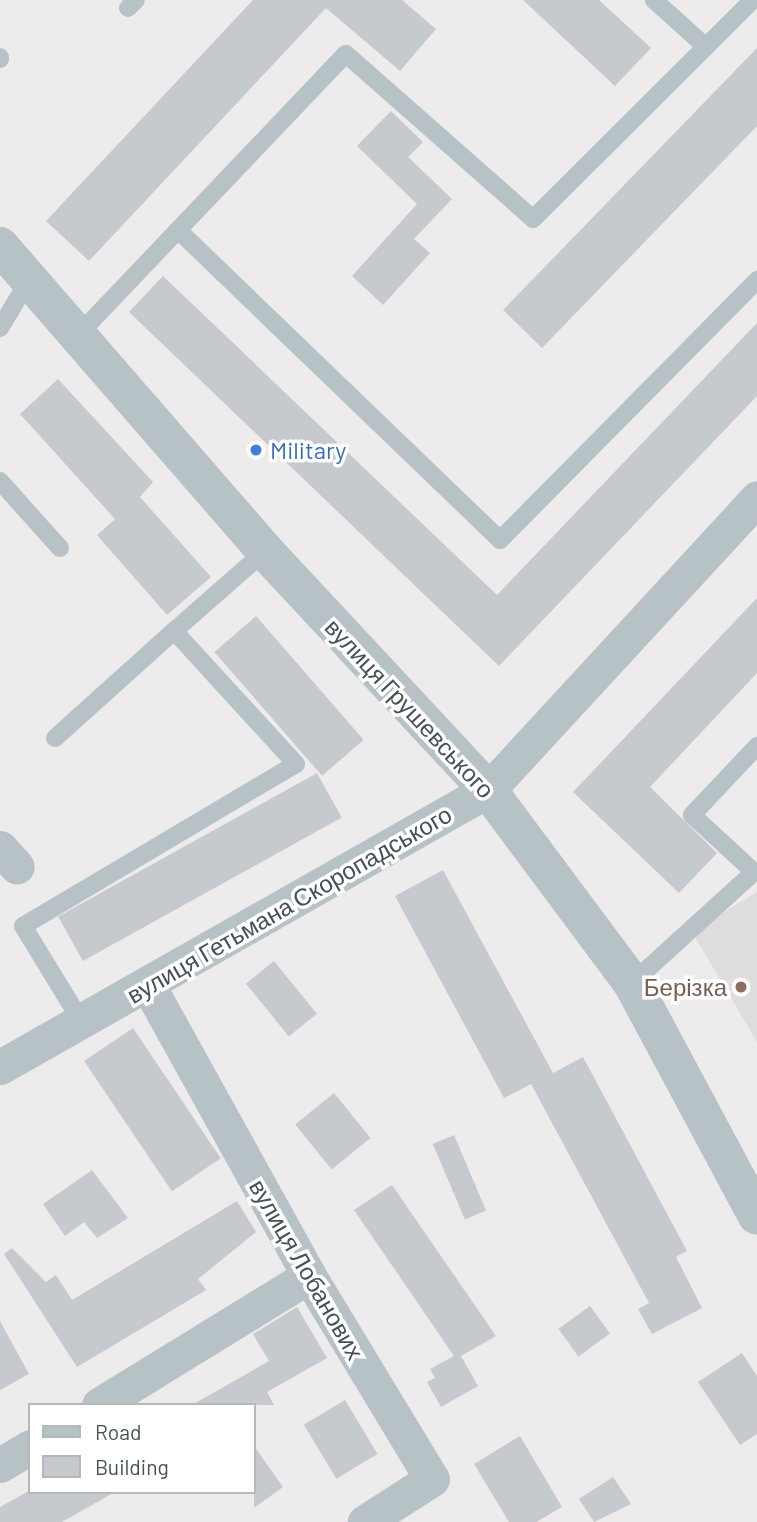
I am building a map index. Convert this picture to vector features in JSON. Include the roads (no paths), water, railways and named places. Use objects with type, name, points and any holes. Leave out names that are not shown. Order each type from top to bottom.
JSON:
[{"type":"street","name":"вулиця Грушевського","points":[[0,246],[265,551],[488,790],[632,983],[757,1216]]},
{"type":"street","name":"вулиця Гетьмана Скоропадського","points":[[0,1067],[81,1021],[149,987],[488,790],[757,498]]},
{"type":"street","name":"вулиця Лобанових","points":[[149,987],[309,1276],[432,1479],[365,1522]]},
{"type":"street","points":[[102,1403],[309,1276]]},
{"type":"street","points":[[0,1465],[28,1448]]},
{"type":"lane","points":[[654,0],[706,47]]},
{"type":"lane","points":[[78,335],[346,54],[533,219],[753,0]]},
{"type":"lane","points":[[178,230],[500,540],[757,280]]},
{"type":"lane","points":[[0,328],[29,280]]},
{"type":"lane","points":[[0,481],[60,548]]},
{"type":"lane","points":[[55,738],[265,551]]},
{"type":"lane","points":[[81,1021],[23,926],[296,764],[174,631]]},
{"type":"lane","points":[[632,983],[754,872],[692,815],[757,746]]},
{"type":"place","name":"Military","points":[[256,450]]},
{"type":"place","name":"Берізка","points":[[741,987]]}]
